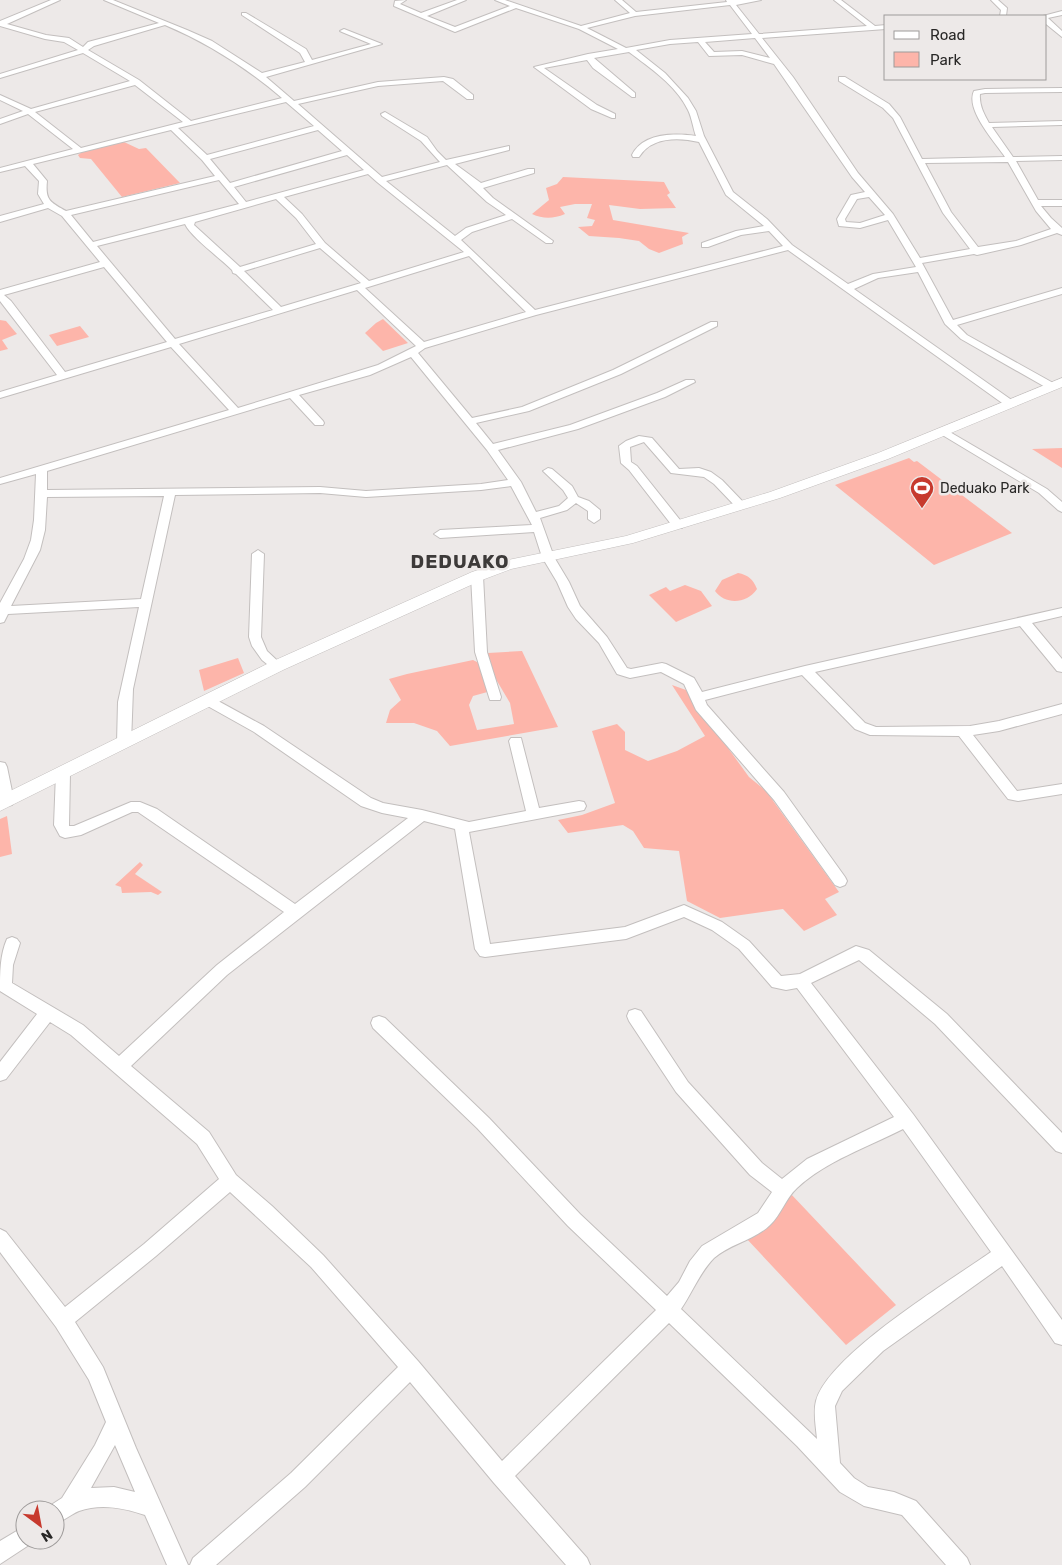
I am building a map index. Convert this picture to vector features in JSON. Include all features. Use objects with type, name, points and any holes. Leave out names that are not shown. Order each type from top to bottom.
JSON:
[{"type":"street","points":[[0,24],[57,0]]},
{"type":"street","points":[[107,0],[166,23],[210,43],[261,76],[369,171],[471,253],[533,313]]},
{"type":"street","points":[[403,0],[395,4],[419,16],[458,30],[516,6]]},
{"type":"street","points":[[419,16],[463,0]]},
{"type":"street","points":[[498,0],[581,28],[627,49],[664,77],[691,109],[702,140],[729,193],[789,247],[1009,403]]},
{"type":"street","points":[[618,0],[635,14]]},
{"type":"street","points":[[673,0],[679,8]]},
{"type":"street","points":[[581,28],[635,14],[758,0]]},
{"type":"street","points":[[837,0],[874,28]]},
{"type":"street","points":[[994,0],[1005,9],[1003,15]]},
{"type":"street","points":[[730,2],[777,62],[849,167],[890,216],[919,265],[950,324],[964,337],[1056,384]]},
{"type":"street","points":[[1047,19],[1062,13]]},
{"type":"street","points":[[244,14],[303,50],[309,62]]},
{"type":"street","points":[[1047,20],[1062,35]]},
{"type":"street","points":[[0,76],[82,51],[91,44],[166,23]]},
{"type":"street","points":[[0,24],[45,37],[60,38],[136,82],[189,123]]},
{"type":"street","points":[[612,116],[594,107],[538,68],[588,56],[670,42],[884,27]]},
{"type":"street","points":[[261,76],[378,44],[344,31]]},
{"type":"street","points":[[700,40],[712,54],[742,53],[777,62]]},
{"type":"street","points":[[588,56],[596,66],[632,95]]},
{"type":"street","points":[[0,170],[189,123],[378,84],[444,79],[450,81],[470,97]]},
{"type":"street","points":[[842,79],[886,106],[896,117],[948,213],[977,252]]},
{"type":"street","points":[[0,122],[29,111],[136,82]]},
{"type":"street","points":[[847,288],[876,276],[1018,243],[1059,231],[1036,203],[1011,159],[997,142],[978,109],[975,98],[978,92],[1062,90]]},
{"type":"street","points":[[0,97],[29,111],[79,150]]},
{"type":"street","points":[[385,114],[424,139],[436,155],[475,185],[490,200],[549,241]]},
{"type":"street","points":[[988,125],[1062,123]]},
{"type":"street","points":[[172,127],[205,158],[244,205]]},
{"type":"street","points":[[205,158],[319,127]]},
{"type":"street","points":[[636,154],[637,148],[642,144],[660,140],[684,136],[702,140]]},
{"type":"street","points":[[380,180],[506,148]]},
{"type":"street","points":[[229,186],[348,152]]},
{"type":"street","points":[[921,162],[1062,158]]},
{"type":"street","points":[[27,163],[43,181],[42,194],[50,205],[65,214],[173,343],[236,412]]},
{"type":"street","points":[[92,245],[192,220],[369,171]]},
{"type":"street","points":[[475,185],[487,185],[531,171]]},
{"type":"street","points":[[65,214],[220,177]]},
{"type":"street","points":[[871,194],[854,197],[841,219],[842,224],[853,228],[860,227],[890,216]]},
{"type":"street","points":[[278,196],[299,216],[322,245],[364,287],[417,350],[491,448],[515,482],[534,516],[548,556],[564,582],[580,616],[603,640],[622,671],[630,674],[662,667],[689,681],[699,697],[701,707],[779,796],[840,881]]},
{"type":"street","points":[[1036,203],[1062,202]]},
{"type":"street","points":[[0,219],[50,205]]},
{"type":"street","points":[[455,240],[469,230],[513,216]]},
{"type":"street","points":[[192,220],[189,225],[194,231],[279,310]]},
{"type":"street","points":[[705,245],[740,233],[770,228]]},
{"type":"street","points":[[236,271],[322,245]]},
{"type":"street","points":[[0,481],[236,412],[386,365],[417,350],[533,313],[789,247]]},
{"type":"street","points":[[0,394],[279,310],[364,287],[471,253]]},
{"type":"street","points":[[63,376],[0,294],[107,263]]},
{"type":"street","points":[[950,324],[1062,291]]},
{"type":"street","points":[[470,421],[525,409],[604,378],[714,324]]},
{"type":"street","points":[[491,448],[574,427],[661,396],[690,382]]},
{"type":"street","points":[[0,767],[3,803],[209,702],[277,666],[477,576],[508,565],[600,547],[741,506],[844,471],[1056,384]]},
{"type":"street","points":[[292,394],[319,423]]},
{"type":"street","points":[[943,431],[1043,491],[1062,508]]},
{"type":"street","points":[[678,525],[633,468],[626,463],[624,446],[635,440],[648,440],[675,471],[680,473],[698,471],[708,474],[741,506]]},
{"type":"street","points":[[1,614],[26,568],[39,534],[42,470]]},
{"type":"street","points":[[548,471],[568,488],[574,499]]},
{"type":"street","points":[[40,494],[320,490],[375,493],[475,488],[515,482]]},
{"type":"street","points":[[124,743],[125,702],[170,492]]},
{"type":"street","points":[[534,516],[563,508],[574,499]]},
{"type":"street","points":[[574,499],[585,502],[594,510],[594,519]]},
{"type":"street","points":[[440,534],[539,528]]},
{"type":"street","points":[[258,554],[255,637],[265,657],[277,666]]},
{"type":"street","points":[[477,576],[482,660],[495,690],[495,697]]},
{"type":"street","points":[[1,614],[146,604]]},
{"type":"street","points":[[699,697],[805,670],[1062,612]]},
{"type":"street","points":[[1023,621],[1062,668]]},
{"type":"street","points":[[805,670],[854,720],[868,730],[888,733],[962,731],[999,726],[1062,709]]},
{"type":"street","points":[[209,702],[259,729],[366,802],[382,808],[475,827],[579,806]]},
{"type":"street","points":[[962,731],[1013,795],[1018,796],[1062,788]]},
{"type":"street","points":[[516,741],[534,815]]},
{"type":"street","points":[[63,773],[61,825],[65,832],[76,831],[131,807],[140,807],[152,812],[181,831],[295,912]]},
{"type":"street","points":[[120,1066],[222,970],[422,815]]},
{"type":"street","points":[[461,825],[483,949],[485,951],[626,933],[684,911],[717,926],[737,940],[777,982],[786,983],[803,980],[856,952],[864,955],[941,1018],[1062,1145]]},
{"type":"street","points":[[12,943],[3,975],[3,987],[77,1030],[203,1138],[230,1181],[266,1212],[317,1261],[412,1368],[501,1476],[580,1565]]},
{"type":"street","points":[[803,980],[803,985],[906,1119],[1062,1336]]},
{"type":"street","points":[[0,1074],[48,1012]]},
{"type":"street","points":[[635,1016],[682,1087],[756,1169],[783,1190]]},
{"type":"street","points":[[378,1023],[484,1124],[574,1220],[804,1439],[847,1485],[864,1496],[894,1502],[909,1508],[960,1565]]},
{"type":"street","points":[[501,1476],[668,1311],[685,1288],[696,1267],[708,1252],[764,1219],[783,1190],[813,1165],[906,1119]]},
{"type":"street","points":[[63,1320],[150,1250],[230,1181]]},
{"type":"street","points":[[0,1238],[63,1320],[96,1374],[178,1565]]},
{"type":"street","points":[[831,1469],[825,1400],[834,1384],[858,1361],[906,1324],[1002,1255]]},
{"type":"street","points":[[200,1565],[298,1480],[412,1368]]},
{"type":"street","points":[[65,1505],[102,1452],[116,1422]]},
{"type":"street","points":[[65,1507],[90,1498],[108,1496],[131,1500],[152,1507]]},
{"type":"street","points":[[0,1554],[15,1543]]},
{"type":"green space","points":[[124,142],[139,149],[146,148],[180,183],[122,197],[91,159],[80,158],[78,155],[82,152]]},
{"type":"green space","points":[[563,177],[664,182],[670,193],[667,195],[676,208],[640,209],[609,205],[613,220],[689,233],[682,237],[683,244],[659,253],[649,249],[639,241],[589,236],[578,227],[592,226],[595,220],[587,218],[592,204],[575,204],[560,207],[565,214],[552,218],[544,218],[532,214],[549,200],[546,188],[557,184]]},
{"type":"green space","points":[[383,319],[408,343],[383,351],[365,333]]},
{"type":"green space","points":[[0,320],[6,321],[17,334],[2,340],[8,349],[0,351]]},
{"type":"green space","points":[[80,326],[89,337],[57,346],[49,335]]},
{"type":"green space","points":[[1062,448],[1062,468],[1032,449]]},
{"type":"green space","name":"Deduako Park","points":[[909,458],[914,462],[917,461],[1012,533],[934,565],[835,485]]},
{"type":"green space","points":[[738,573],[750,578],[754,583],[757,589],[753,594],[748,598],[736,601],[719,596],[715,591],[722,580]]},
{"type":"green space","points":[[685,585],[701,591],[712,606],[676,622],[649,595],[666,587],[670,591]]},
{"type":"green space","points":[[522,651],[558,727],[450,746],[437,731],[414,723],[386,723],[390,710],[401,700],[389,679],[473,660],[483,665],[491,691],[473,696],[469,705],[477,730],[514,724],[510,703],[484,659],[488,653]]},
{"type":"green space","points":[[238,658],[244,673],[204,691],[199,670]]},
{"type":"green space","points":[[672,685],[686,690],[749,777],[766,791],[839,892],[825,899],[837,915],[804,931],[783,909],[720,918],[687,901],[679,851],[644,848],[633,831],[623,825],[568,833],[558,820],[582,815],[615,803],[592,731],[617,724],[625,732],[625,750],[648,761],[677,751],[705,736]]},
{"type":"green space","points":[[7,816],[12,854],[0,857],[0,819]]},
{"type":"green space","points":[[140,862],[143,865],[135,874],[162,892],[158,895],[151,892],[122,893],[121,887],[115,885]]},
{"type":"green space","points":[[790,1193],[896,1305],[846,1345],[745,1237]]},
{"type":"place","name":"Deduako Park","points":[[922,509]]},
{"type":"district","name":"DEDUAKO","points":[[460,561]]}]
